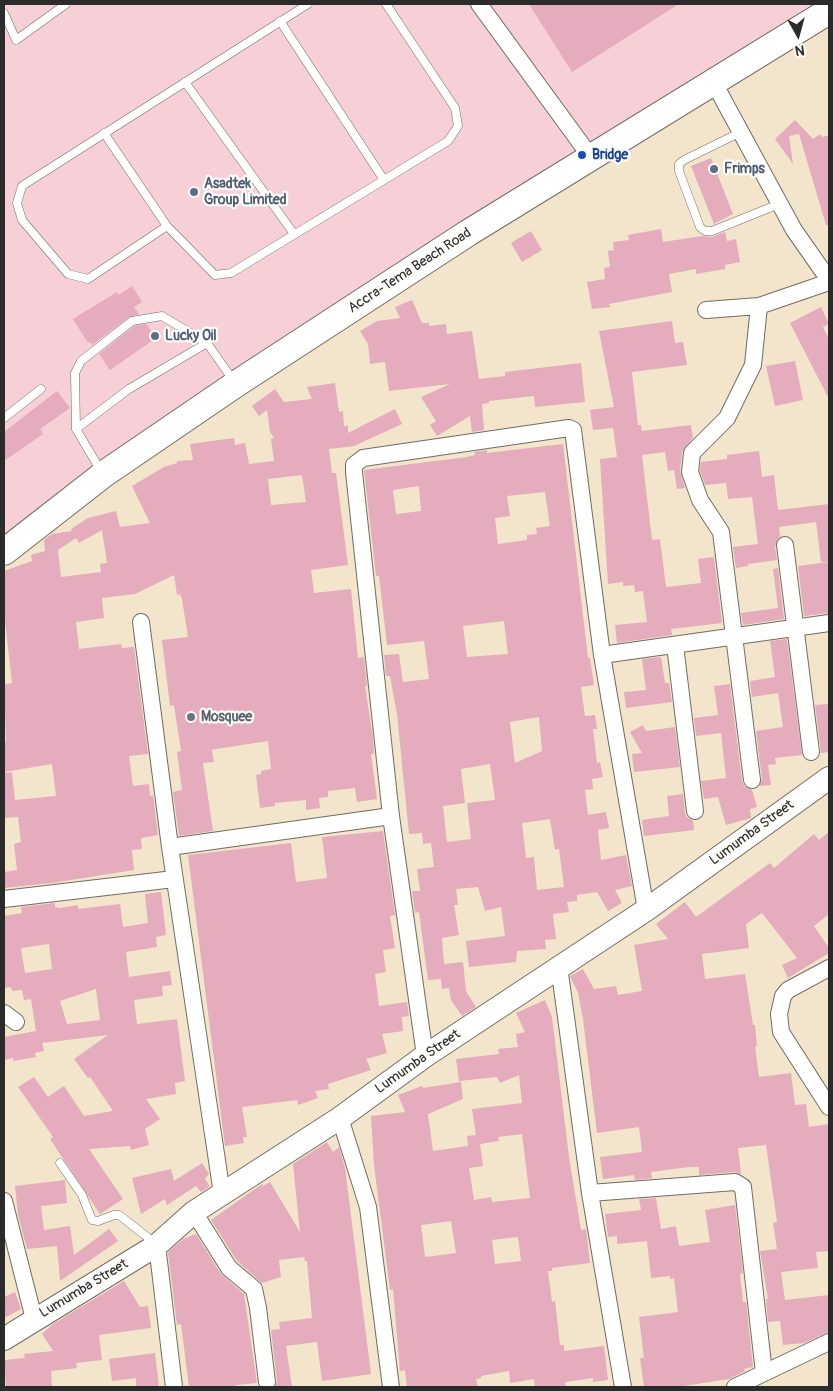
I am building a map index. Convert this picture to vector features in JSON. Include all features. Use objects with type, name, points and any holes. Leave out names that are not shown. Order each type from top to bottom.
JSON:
[{"type":"main road","name":"Accra-Tema Beach Road","points":[[4,552],[104,474],[236,384],[590,156],[829,11]]},
{"type":"main road","name":"Lumumba Street","points":[[4,1339],[157,1245],[194,1212],[340,1118],[425,1056],[646,910],[829,778]]},
{"type":"street","points":[[484,5],[590,156]]},
{"type":"street","points":[[706,310],[759,306],[829,281],[794,230],[712,81]]},
{"type":"street","points":[[752,780],[721,532],[700,500],[690,472],[692,453],[727,418],[753,364],[759,306]]},
{"type":"street","points":[[425,1056],[392,816],[354,472],[354,465],[358,461],[363,458],[559,429],[569,428],[573,430],[602,655],[646,910]]},
{"type":"street","points":[[785,546],[811,752]]},
{"type":"street","points":[[141,622],[174,879],[222,1194]]},
{"type":"street","points":[[602,655],[734,638],[829,623]]},
{"type":"street","points":[[675,645],[695,811]]},
{"type":"street","points":[[170,847],[392,816]]},
{"type":"street","points":[[4,899],[174,879]]},
{"type":"street","points":[[560,966],[590,1193],[624,1387]]},
{"type":"street","points":[[829,968],[788,990],[783,996],[779,1014],[781,1032],[829,1107]]},
{"type":"street","points":[[340,1118],[368,1207],[391,1387]]},
{"type":"street","points":[[590,1193],[735,1182],[739,1184],[745,1195],[764,1373]]},
{"type":"street","points":[[4,1201],[34,1319]]},
{"type":"street","points":[[194,1212],[229,1268],[254,1289],[258,1308],[266,1382]]},
{"type":"street","points":[[157,1245],[174,1387]]},
{"type":"street","points":[[735,1387],[829,1342]]},
{"type":"lane","points":[[4,13],[16,40],[66,4]]},
{"type":"lane","points":[[167,226],[88,279],[68,274],[22,220],[16,203],[22,186],[308,4]]},
{"type":"lane","points":[[104,133],[167,226],[215,275],[230,273],[448,141],[458,126],[455,108],[386,4]]},
{"type":"lane","points":[[280,22],[384,180]]},
{"type":"lane","points":[[185,82],[294,234]]},
{"type":"lane","points":[[740,132],[679,164],[679,171],[700,227],[705,231],[712,231],[779,204]]},
{"type":"lane","points":[[104,474],[76,429],[75,373],[81,361],[132,321],[162,316],[207,343],[236,384]]},
{"type":"lane","points":[[76,429],[129,389],[207,343]]},
{"type":"lane","points":[[4,418],[41,389]]},
{"type":"lane","points":[[60,1163],[82,1195],[92,1220],[98,1221],[114,1214],[119,1215],[157,1245]]},
{"type":"shaded area","points":[[4,4],[829,4],[4,547]]},
{"type":"building","points":[[529,4],[679,4],[572,72]]},
{"type":"building","points":[[795,120],[813,139],[820,134],[822,137],[829,135],[829,225],[826,225],[799,134],[789,136],[793,164],[775,139]]},
{"type":"building","points":[[711,158],[733,214],[714,224],[691,166]]},
{"type":"building","points":[[661,229],[663,242],[702,236],[712,237],[725,232],[727,241],[736,239],[740,262],[725,265],[725,269],[696,274],[696,269],[669,274],[672,292],[609,304],[610,307],[592,309],[587,282],[605,279],[604,268],[610,267],[608,251],[614,250],[613,242],[629,240],[628,235]]},
{"type":"building","points":[[531,231],[542,250],[522,262],[511,243]]},
{"type":"building","points":[[132,286],[142,302],[134,307],[139,314],[129,317],[92,345],[90,342],[88,343],[73,319],[117,292],[119,295]]},
{"type":"building","points":[[412,300],[422,323],[429,323],[429,326],[446,324],[447,334],[472,331],[479,379],[505,376],[505,372],[581,363],[585,402],[535,407],[534,396],[489,401],[489,403],[482,404],[484,430],[472,432],[470,416],[437,436],[430,425],[436,421],[421,397],[450,384],[389,391],[385,362],[370,364],[368,344],[360,331],[377,321],[400,318],[395,307]]},
{"type":"building","points":[[821,307],[829,324],[823,327],[829,339],[829,399],[790,323]]},
{"type":"building","points":[[672,321],[675,343],[683,342],[687,365],[632,372],[638,425],[641,425],[642,431],[691,425],[693,438],[682,452],[680,471],[685,488],[677,489],[674,470],[668,471],[665,452],[642,455],[652,540],[660,539],[666,587],[701,583],[698,559],[714,557],[722,623],[671,629],[672,635],[617,643],[615,625],[647,622],[643,591],[635,592],[634,585],[623,586],[623,582],[608,584],[600,459],[617,457],[613,428],[593,430],[590,410],[614,407],[599,331]]},
{"type":"building","points":[[146,324],[156,338],[110,370],[99,354],[134,326]]},
{"type":"building","points":[[795,361],[803,400],[775,406],[766,366]]},
{"type":"building","points":[[335,383],[339,412],[343,411],[344,426],[348,426],[348,433],[395,409],[402,424],[354,446],[329,449],[332,473],[336,473],[348,565],[311,570],[314,593],[351,589],[358,658],[364,657],[367,686],[365,686],[373,738],[374,754],[371,754],[377,799],[357,802],[355,788],[328,791],[328,797],[319,798],[320,808],[306,810],[306,800],[275,803],[275,806],[260,808],[256,775],[261,774],[261,771],[271,769],[268,741],[216,749],[212,750],[214,762],[203,763],[213,831],[179,836],[173,792],[182,790],[177,752],[181,751],[174,705],[170,706],[162,640],[188,637],[182,599],[180,594],[177,595],[174,575],[135,594],[102,598],[104,618],[76,622],[79,649],[121,644],[122,648],[134,647],[148,754],[129,756],[133,786],[149,784],[150,796],[153,795],[158,835],[141,838],[142,849],[132,850],[134,870],[52,883],[4,888],[4,872],[17,870],[14,844],[21,842],[18,817],[4,818],[4,773],[12,772],[15,800],[56,796],[52,764],[4,772],[4,742],[6,741],[4,685],[12,683],[4,612],[4,571],[32,561],[31,555],[45,551],[44,540],[52,534],[72,531],[71,529],[88,518],[116,511],[120,527],[150,523],[132,486],[164,467],[177,463],[177,461],[193,460],[190,444],[234,438],[235,445],[245,443],[249,464],[274,461],[271,439],[274,438],[270,432],[267,410],[259,416],[252,406],[275,389],[284,402],[312,399],[307,387]],"holes":[[[302,475],[306,502],[271,505],[268,479]],[[102,530],[107,563],[100,564],[101,572],[61,577],[58,550],[76,538],[79,543]]]},
{"type":"building","points":[[57,391],[70,408],[40,429],[43,434],[4,461],[4,432]]},
{"type":"building","points":[[563,444],[588,658],[590,658],[594,685],[581,687],[585,716],[595,715],[597,729],[593,729],[597,763],[600,762],[603,777],[592,779],[593,789],[585,790],[588,815],[606,812],[609,828],[598,830],[601,860],[626,855],[632,886],[615,890],[622,903],[608,911],[597,892],[577,895],[577,901],[567,902],[569,912],[553,914],[556,939],[545,940],[546,949],[517,951],[516,962],[469,967],[466,941],[505,936],[501,907],[485,911],[478,887],[456,889],[458,905],[454,905],[459,935],[442,938],[444,964],[463,962],[466,991],[476,1007],[462,1016],[451,1000],[449,988],[442,989],[441,979],[428,980],[419,912],[415,913],[412,891],[420,891],[417,869],[434,867],[431,843],[423,844],[422,833],[409,834],[397,714],[390,676],[386,676],[384,655],[399,654],[403,682],[429,679],[424,641],[387,645],[379,576],[376,576],[364,470],[467,457],[475,455],[474,452],[487,450],[487,453]],"holes":[[[419,486],[421,511],[396,514],[393,490]],[[545,492],[550,526],[536,528],[537,534],[527,535],[527,540],[498,544],[495,518],[510,516],[507,496]],[[504,621],[508,654],[467,657],[463,626]],[[539,717],[542,751],[515,763],[510,722]],[[490,764],[495,800],[467,803],[471,839],[447,842],[443,806],[465,803],[461,769]],[[550,819],[555,850],[559,849],[564,887],[537,890],[534,857],[526,858],[522,823]]]},
{"type":"building","points":[[759,451],[762,477],[774,475],[778,510],[829,504],[829,562],[821,562],[816,522],[779,527],[780,536],[775,546],[777,560],[748,564],[748,566],[736,568],[733,547],[758,544],[752,497],[728,499],[726,483],[705,485],[700,471],[701,462],[727,459],[727,455]]},
{"type":"building","points":[[829,562],[829,613],[804,616],[798,566]]},
{"type":"building","points":[[778,568],[784,619],[743,625],[741,613],[778,608],[773,569]]},
{"type":"building","points":[[787,639],[802,755],[775,758],[776,764],[768,765],[771,785],[759,786],[762,779],[756,731],[783,727],[778,693],[752,697],[750,681],[775,677],[770,641]]},
{"type":"building","points":[[661,657],[665,683],[669,683],[672,702],[626,708],[624,692],[646,690],[642,659]]},
{"type":"building","points":[[730,684],[742,781],[744,786],[752,790],[757,807],[750,809],[751,818],[726,825],[718,797],[704,799],[701,781],[726,778],[721,733],[696,736],[694,718],[718,715],[714,686]]},
{"type":"building","points":[[829,704],[829,752],[821,753],[815,705]]},
{"type":"building","points":[[643,725],[646,731],[675,727],[680,767],[634,772],[632,754],[642,753],[630,732]]},
{"type":"building","points":[[683,794],[685,813],[693,821],[694,830],[644,836],[642,820],[669,816],[667,796]]},
{"type":"building","points":[[383,831],[395,915],[390,916],[395,948],[383,950],[386,972],[375,974],[379,1006],[407,1002],[409,1016],[402,1017],[403,1031],[382,1034],[387,1053],[366,1059],[371,1070],[328,1084],[329,1089],[315,1091],[318,1098],[298,1105],[297,1100],[242,1107],[247,1137],[243,1137],[244,1143],[225,1146],[188,855],[291,843],[296,882],[327,878],[322,837]]},
{"type":"building","points":[[829,832],[829,914],[814,926],[829,948],[829,953],[788,978],[782,965],[797,958],[762,913],[746,924],[749,948],[702,954],[705,979],[745,974],[753,1025],[755,1025],[757,1046],[755,1046],[759,1077],[791,1073],[795,1105],[806,1104],[809,1127],[829,1124],[829,1251],[816,1252],[818,1268],[781,1272],[785,1300],[829,1295],[829,1332],[804,1343],[783,1345],[780,1321],[768,1322],[766,1299],[768,1299],[760,1251],[777,1249],[773,1223],[777,1222],[766,1145],[738,1148],[741,1174],[734,1172],[699,1175],[699,1167],[689,1167],[651,1172],[652,1178],[635,1180],[634,1175],[603,1179],[600,1157],[642,1152],[639,1127],[597,1133],[583,1019],[578,993],[570,976],[583,969],[594,989],[616,986],[618,995],[642,991],[634,945],[668,939],[656,924],[685,902],[696,917],[770,863],[774,868],[814,834],[819,840]]},
{"type":"building","points":[[161,892],[166,935],[156,937],[157,947],[126,952],[129,977],[170,971],[172,985],[162,986],[163,996],[134,1000],[137,1024],[177,1019],[185,1081],[175,1083],[176,1094],[146,1099],[160,1119],[145,1129],[149,1145],[131,1150],[130,1146],[89,1149],[123,1199],[100,1214],[50,1139],[53,1137],[18,1087],[34,1077],[48,1097],[64,1086],[84,1116],[113,1111],[90,1077],[88,1078],[74,1059],[108,1035],[42,1043],[44,1051],[35,1053],[36,1057],[13,1061],[13,1058],[4,1060],[4,1037],[36,1031],[31,999],[24,1000],[22,990],[12,991],[11,987],[4,988],[4,916],[22,913],[21,907],[55,903],[55,907],[60,908],[78,905],[78,909],[120,904],[123,927],[148,923],[145,894]],"holes":[[[49,944],[52,969],[25,973],[21,948]],[[96,989],[100,1020],[67,1024],[60,1001]]]},
{"type":"building","points":[[545,1000],[552,1017],[569,1157],[581,1230],[586,1229],[590,1263],[552,1268],[552,1271],[548,1271],[552,1302],[555,1301],[560,1345],[564,1345],[564,1351],[604,1346],[608,1380],[593,1382],[593,1378],[565,1382],[566,1387],[535,1387],[534,1379],[510,1383],[509,1371],[481,1376],[481,1378],[476,1379],[478,1387],[407,1387],[405,1370],[400,1371],[393,1289],[390,1290],[374,1165],[371,1116],[405,1112],[398,1095],[422,1086],[423,1088],[461,1082],[463,1099],[428,1114],[433,1151],[468,1146],[467,1136],[476,1135],[472,1109],[522,1103],[519,1075],[500,1083],[497,1077],[459,1081],[456,1059],[499,1054],[498,1049],[518,1047],[516,1034],[525,1032],[516,1013]],"holes":[[[522,1134],[530,1198],[492,1202],[491,1197],[474,1200],[469,1168],[483,1166],[480,1144],[499,1141],[498,1137]],[[451,1221],[456,1253],[425,1257],[421,1225]],[[518,1237],[521,1261],[495,1264],[492,1240]]]},
{"type":"building","points":[[327,1142],[333,1152],[339,1147],[345,1168],[371,1374],[322,1381],[317,1342],[286,1346],[292,1387],[275,1387],[277,1381],[271,1330],[280,1329],[279,1322],[312,1318],[307,1261],[305,1261],[304,1257],[279,1260],[281,1277],[262,1283],[237,1261],[211,1220],[262,1184],[263,1186],[270,1182],[300,1232],[293,1164]]},
{"type":"building","points":[[202,1163],[209,1174],[205,1179],[210,1186],[201,1192],[196,1186],[167,1205],[165,1199],[141,1214],[132,1178],[171,1169],[174,1181]]},
{"type":"building","points":[[65,1180],[67,1203],[41,1206],[44,1230],[70,1226],[74,1255],[109,1229],[118,1241],[60,1281],[57,1246],[27,1249],[18,1215],[15,1186]]},
{"type":"building","points":[[656,1198],[661,1229],[676,1226],[679,1246],[710,1242],[705,1210],[735,1205],[743,1273],[740,1274],[743,1302],[746,1302],[753,1367],[744,1369],[745,1371],[729,1379],[677,1387],[644,1387],[640,1358],[644,1358],[639,1317],[678,1312],[674,1278],[670,1279],[670,1276],[651,1278],[647,1241],[617,1244],[617,1236],[608,1237],[605,1214],[641,1210],[639,1199]]},
{"type":"building","points":[[196,1234],[221,1274],[244,1294],[257,1383],[236,1385],[236,1387],[189,1387],[181,1324],[177,1325],[168,1252],[183,1239]]},
{"type":"building","points":[[124,1281],[140,1307],[148,1306],[151,1328],[99,1335],[102,1360],[76,1363],[77,1368],[51,1371],[52,1387],[6,1387],[4,1360],[25,1358],[24,1354],[53,1351],[42,1334],[53,1324]]},
{"type":"building","points":[[15,1292],[21,1309],[4,1318],[4,1297]]},
{"type":"building","points":[[155,1353],[159,1387],[136,1387],[136,1378],[112,1381],[109,1359]]},
{"type":"place","name":"Bridge","points":[[582,155]]},
{"type":"place","name":"Frimps","points":[[714,169]]},
{"type":"place","name":"Asadtek Group Limited","points":[[194,192]]},
{"type":"place","name":"Lucky Oil","points":[[155,336]]},
{"type":"place","name":"Mosquee","points":[[191,717]]}]
